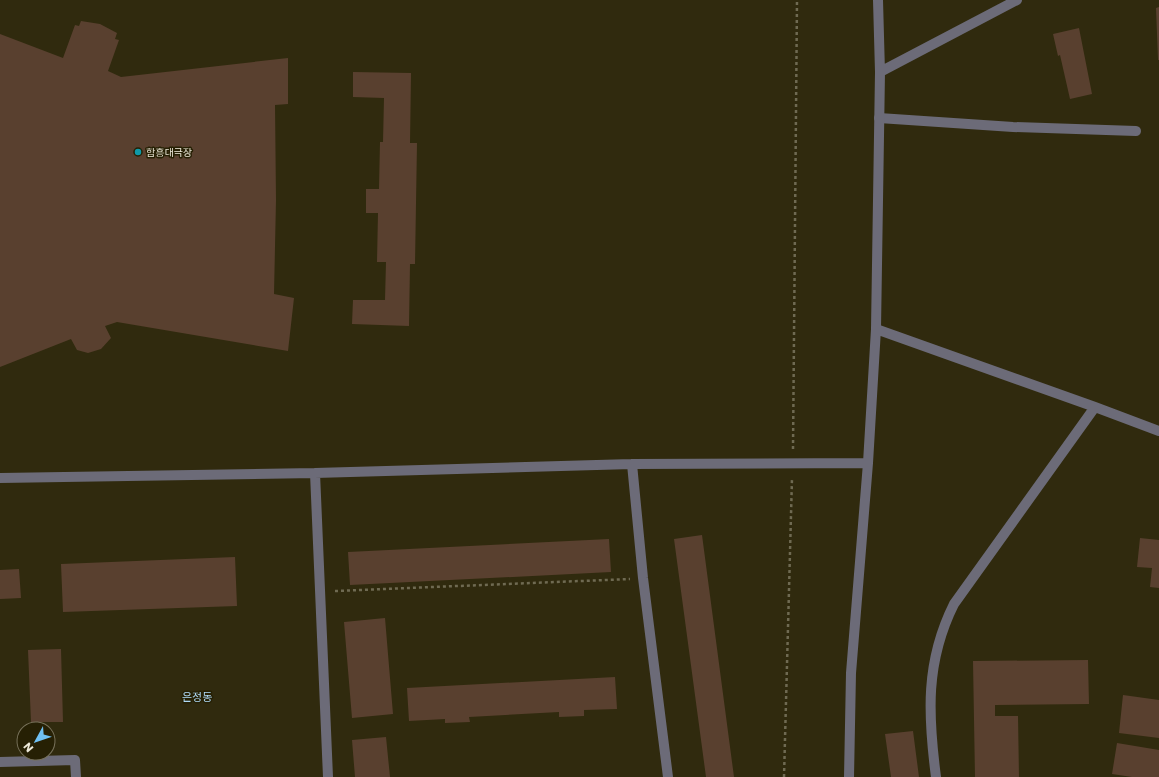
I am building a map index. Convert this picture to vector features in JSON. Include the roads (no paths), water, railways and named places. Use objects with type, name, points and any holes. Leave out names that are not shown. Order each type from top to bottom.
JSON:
[{"type":"street","points":[[849,777],[851,674],[868,463],[876,328],[880,72],[878,0]]},
{"type":"street","points":[[880,72],[1017,0]]},
{"type":"street","points":[[879,118],[1013,127],[1136,131]]},
{"type":"street","points":[[876,328],[1095,406],[1159,431]]},
{"type":"street","points":[[936,777],[930,734],[930,700],[937,643],[944,624],[954,604],[1095,406]]},
{"type":"street","points":[[0,478],[315,473],[632,464],[868,463]]},
{"type":"street","points":[[632,464],[643,578],[668,777]]},
{"type":"street","points":[[315,473],[328,777]]},
{"type":"street","points":[[0,762],[75,760],[76,777]]},
{"type":"place","name":"함흥대극장","points":[[138,152]]},
{"type":"district","name":"은정동","points":[[197,697]]}]
